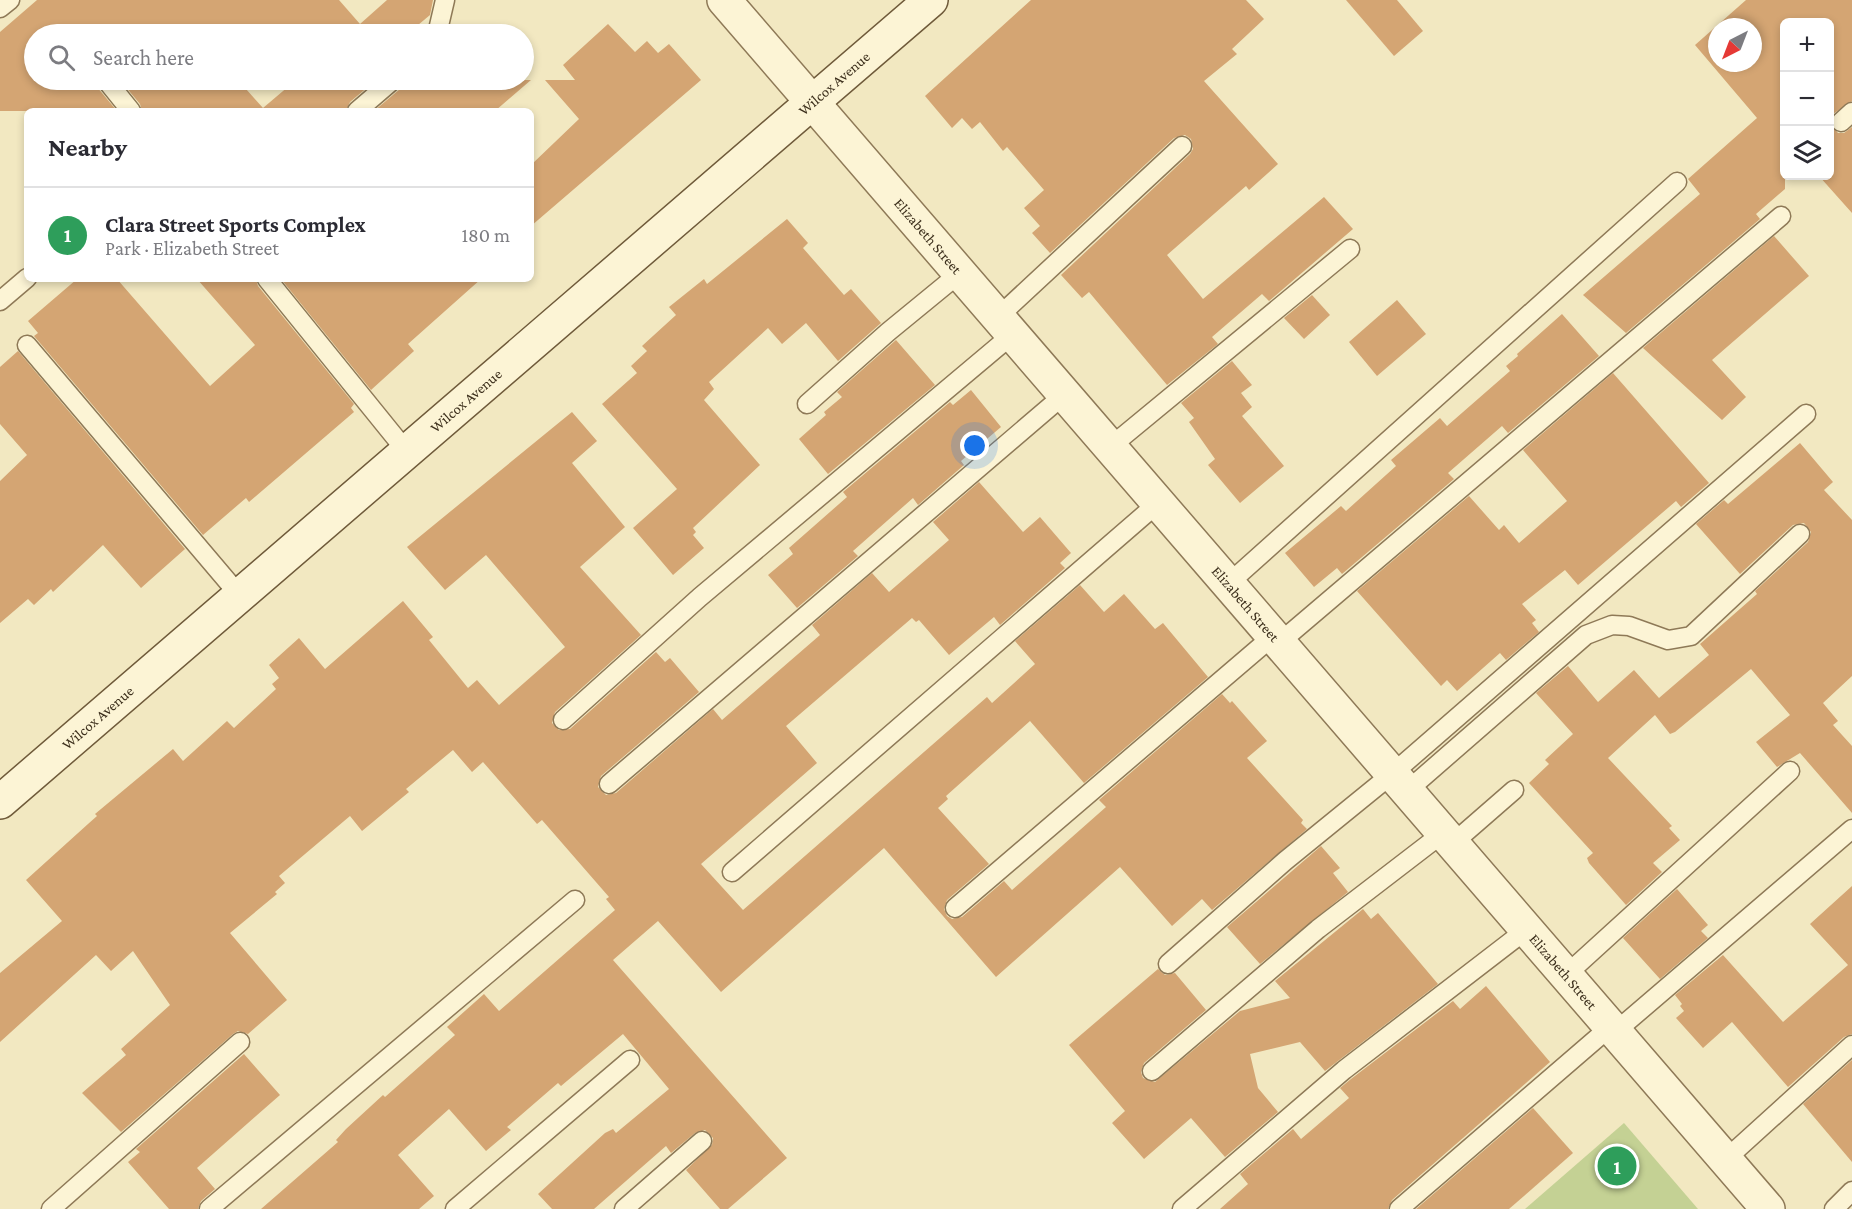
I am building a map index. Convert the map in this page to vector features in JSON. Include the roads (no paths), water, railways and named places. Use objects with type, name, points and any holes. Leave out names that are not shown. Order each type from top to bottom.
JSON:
[{"type":"street","name":"Elizabeth Street","points":[[724,0],[1768,1209]]},
{"type":"street","name":"Wilcox Avenue","points":[[0,802],[931,0]]},
{"type":"lane","points":[[0,8],[10,0]]},
{"type":"lane","points":[[439,24],[445,0]]},
{"type":"lane","points":[[114,90],[129,108]]},
{"type":"lane","points":[[360,108],[381,90]]},
{"type":"lane","points":[[563,720],[1005,325],[1182,146]]},
{"type":"lane","points":[[1228,584],[1677,182]]},
{"type":"lane","points":[[955,908],[1781,216]]},
{"type":"lane","points":[[1110,447],[1350,249]]},
{"type":"lane","points":[[807,404],[888,332],[960,273]]},
{"type":"lane","points":[[0,301],[24,281]]},
{"type":"lane","points":[[269,282],[407,452]]},
{"type":"lane","points":[[27,345],[240,596]]},
{"type":"lane","points":[[609,784],[1065,394]]},
{"type":"lane","points":[[1400,782],[1806,414]]},
{"type":"lane","points":[[732,872],[1158,503]]},
{"type":"lane","points":[[1168,964],[1285,861],[1400,782],[1586,634],[1612,625],[1629,626],[1668,640],[1691,636],[1800,534]]},
{"type":"lane","points":[[1566,975],[1791,771]]},
{"type":"lane","points":[[1152,1071],[1318,929],[1514,790]]},
{"type":"lane","points":[[1399,1209],[1852,829]]},
{"type":"lane","points":[[209,1209],[575,900]]},
{"type":"lane","points":[[1182,1209],[1344,1071],[1526,930]]},
{"type":"lane","points":[[51,1209],[240,1042]]},
{"type":"lane","points":[[1725,1160],[1852,1045]]},
{"type":"lane","points":[[455,1209],[630,1060]]},
{"type":"lane","points":[[624,1209],[702,1141]]},
{"type":"lane","points":[[1834,1209],[1852,1191]]},
{"type":"place","name":"Clara Street Sports Complex","points":[[1617,1166]]}]
